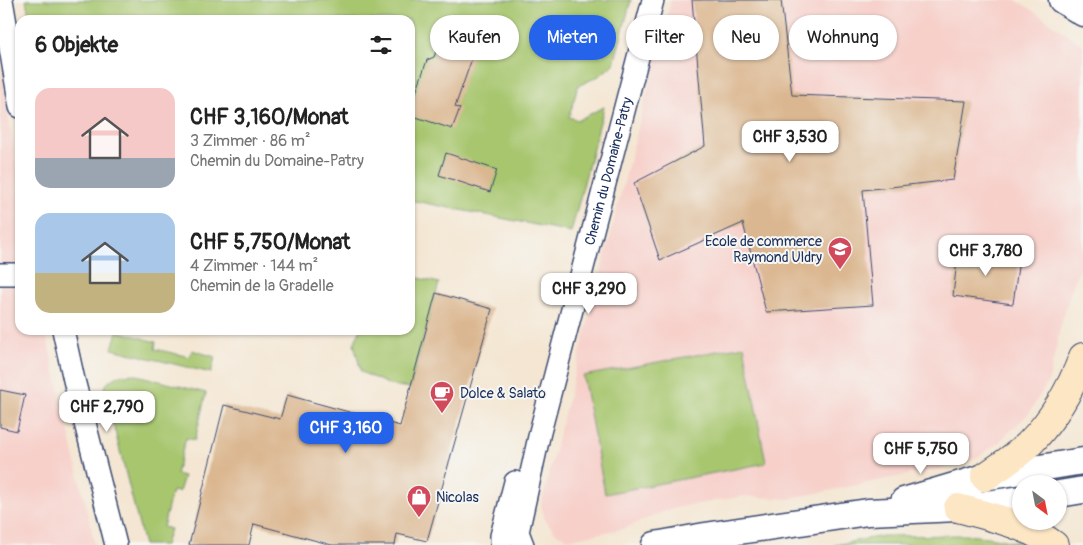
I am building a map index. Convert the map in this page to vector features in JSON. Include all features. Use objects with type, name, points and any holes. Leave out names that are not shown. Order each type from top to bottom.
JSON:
[{"type":"main road","points":[[985,477],[1027,445],[1038,434],[1056,410],[1083,357]]},
{"type":"main road","points":[[958,508],[1017,525],[1042,536],[1054,545]]},
{"type":"street","points":[[2,0],[15,77]]},
{"type":"street","name":"Chemin du Domaine-Patry","points":[[502,545],[501,536],[640,0]]},
{"type":"street","name":"Chemin du Domaine-Patry","points":[[523,545],[518,532],[540,432],[653,0]]},
{"type":"street","points":[[1062,0],[1083,13]]},
{"type":"street","points":[[0,274],[15,274]]},
{"type":"street","points":[[65,335],[74,380],[116,545]]},
{"type":"street","points":[[868,512],[985,477],[1083,460]]},
{"type":"street","points":[[1068,492],[1083,490]]},
{"type":"street","points":[[655,545],[868,512],[958,508],[1012,500]]},
{"type":"shaded area","name":"Ecole de commerce Raymond Uldry","points":[[671,0],[1015,0],[1083,45],[1083,262],[1075,279],[1061,324],[1049,380],[1029,413],[997,444],[974,459],[956,465],[788,499],[743,496],[670,509],[622,529],[569,539],[556,533],[545,520],[541,504],[656,60],[703,60],[703,15],[667,15]]},
{"type":"shaded area","points":[[0,63],[15,155],[15,335],[46,335],[95,545],[0,545]]},
{"type":"green space","points":[[26,0],[631,0],[616,56],[616,15],[529,15],[529,60],[615,60],[614,64],[599,76],[578,86],[569,117],[578,120],[604,107],[571,232],[415,201],[415,15],[29,15]]},
{"type":"green space","points":[[415,277],[439,283],[410,388],[390,385],[361,372],[354,344],[358,335],[415,335]]},
{"type":"green space","points":[[116,335],[131,335],[156,342],[155,349],[190,357],[192,350],[215,357],[211,373],[112,349]]},
{"type":"green space","points":[[744,346],[766,463],[605,494],[583,376]]},
{"type":"green space","points":[[133,374],[206,393],[195,440],[186,438],[176,474],[184,476],[179,492],[172,491],[163,527],[170,529],[165,545],[144,545],[104,388],[116,377]]},
{"type":"green space","points":[[965,535],[989,537],[1029,545],[834,545],[883,536]]},
{"type":"building","points":[[692,0],[781,0],[792,95],[966,101],[953,180],[863,190],[873,305],[766,312],[743,223],[660,260],[634,183],[705,146],[697,60],[703,60],[703,15],[693,15]]},
{"type":"building","points":[[427,60],[471,60],[455,107],[460,108],[452,129],[415,117],[415,95]]},
{"type":"building","points":[[446,153],[497,170],[490,192],[439,175]]},
{"type":"building","points":[[958,251],[1019,259],[1013,304],[953,296]]},
{"type":"building","points":[[436,293],[492,309],[427,541],[397,534],[395,545],[332,545],[254,524],[249,545],[189,545],[224,405],[280,419],[287,395],[400,426]]},
{"type":"building","points":[[0,390],[25,395],[17,431],[0,427]]},
{"type":"place","name":"Ecole de commerce Raymond Uldry","points":[[840,270]]},
{"type":"place","name":"Dolce & Salato","points":[[442,414]]},
{"type":"place","name":"Nicolas","points":[[419,518]]}]
